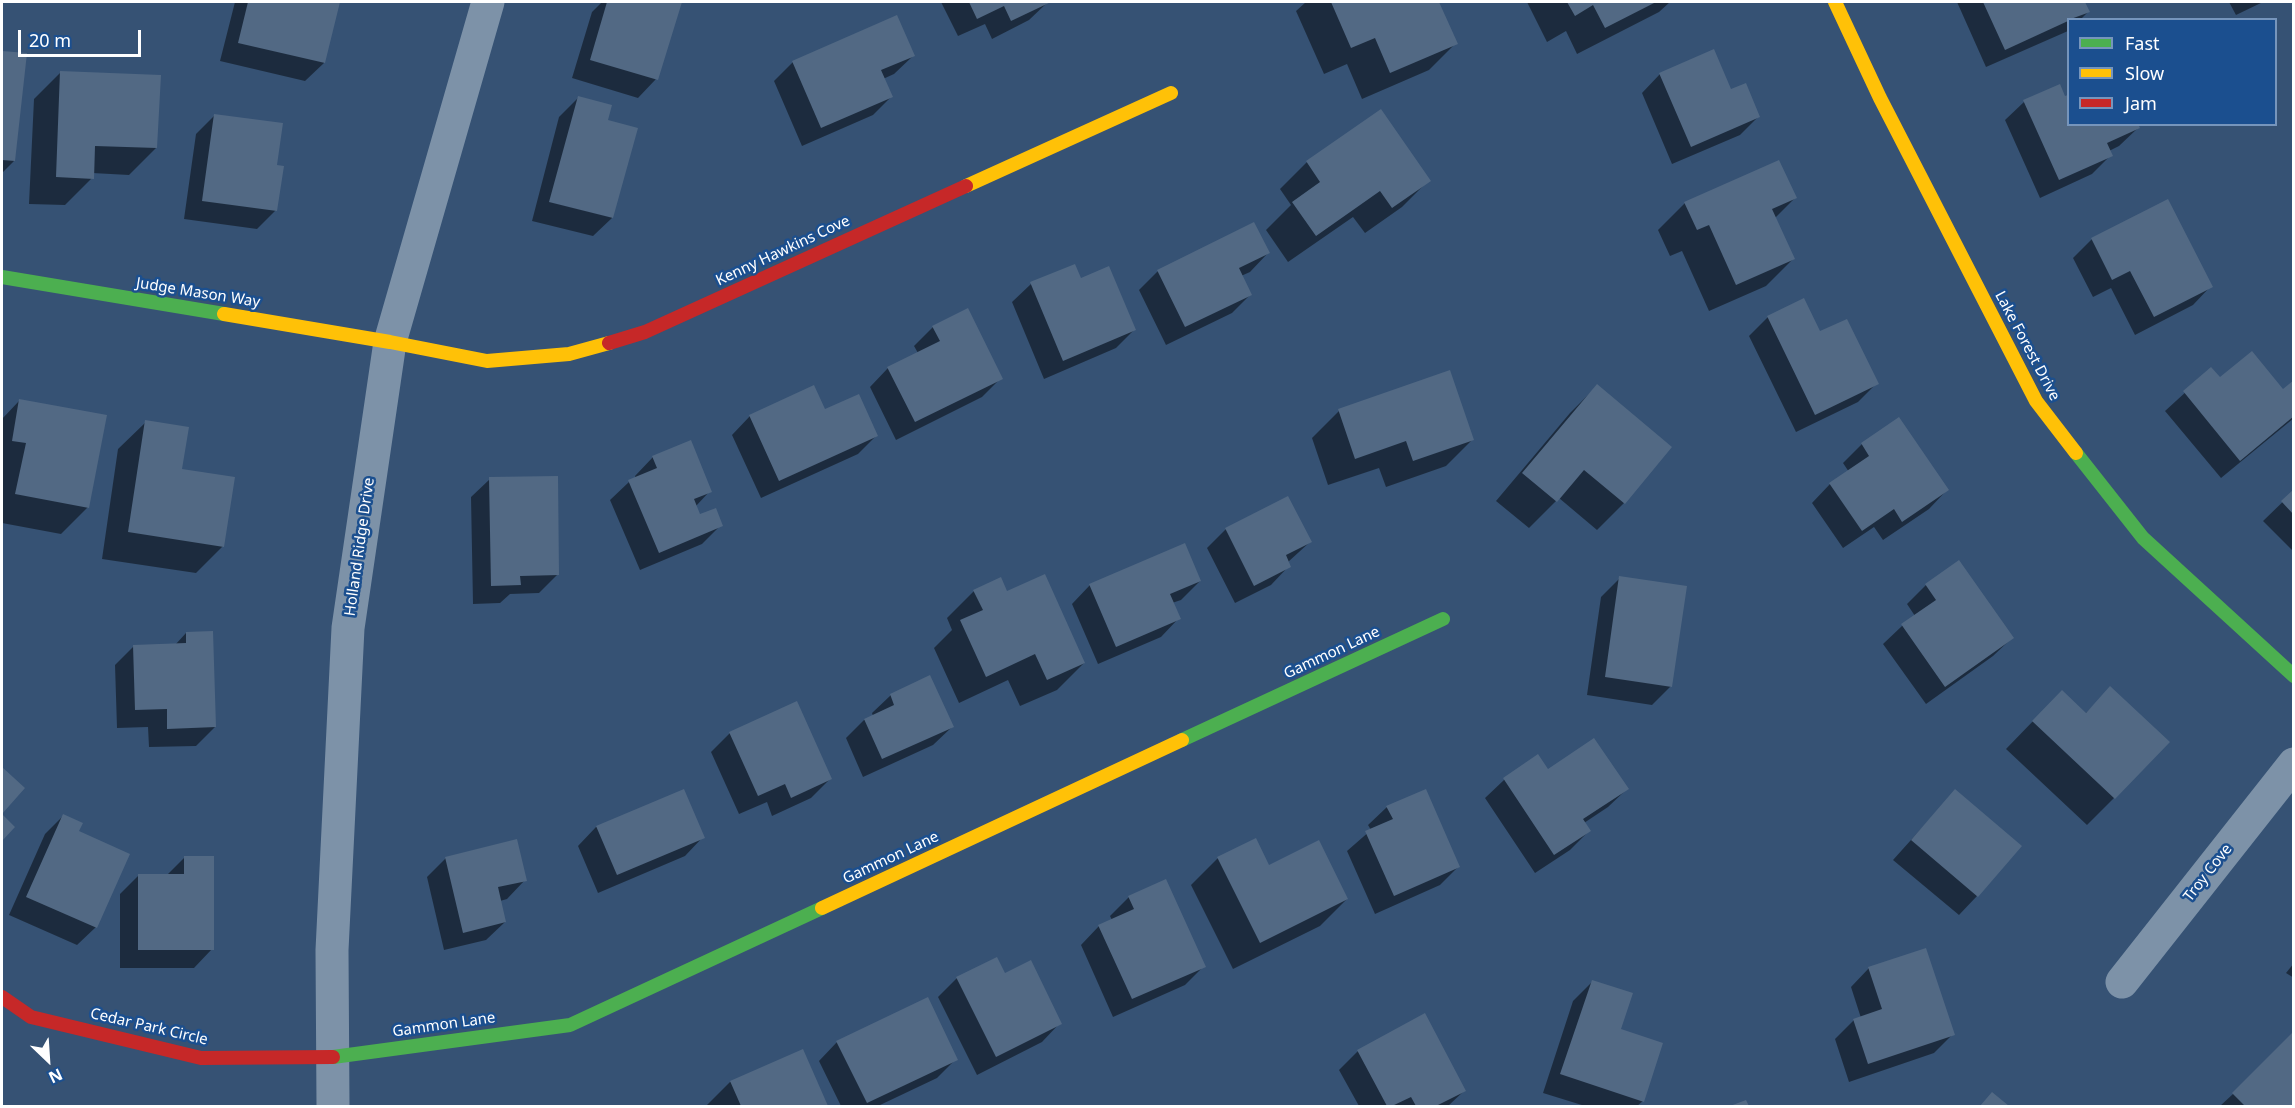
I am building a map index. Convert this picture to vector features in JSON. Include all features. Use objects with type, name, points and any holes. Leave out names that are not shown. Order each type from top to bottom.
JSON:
[{"type":"street","name":"Holland Ridge Drive","points":[[333,1107],[332,950],[348,628],[390,342],[488,2]]},
{"type":"street","name":"Lake Forest Drive","points":[[1835,2],[1880,98],[2036,401],[2143,538],[2294,676]]},
{"type":"street","name":"Kenny Hawkins Cove","points":[[390,342],[487,361],[569,354],[645,332],[1170,93]]},
{"type":"street","name":"Judge Mason Way","points":[[2,277],[390,342]]},
{"type":"street","name":"Gammon Lane","points":[[332,1057],[570,1025],[1443,619]]},
{"type":"street","name":"Troy Cove","points":[[2122,982],[2294,764]]},
{"type":"street","name":"Cedar Park Circle","points":[[2,997],[31,1017],[201,1058],[332,1057]]},
{"type":"building","points":[[248,2],[340,2],[325,63],[238,43]]},
{"type":"building","points":[[607,2],[682,2],[658,80],[590,60]]},
{"type":"building","points":[[969,2],[1051,2],[1011,21],[1004,6],[977,19]]},
{"type":"building","points":[[1331,2],[1439,2],[1458,44],[1390,73],[1375,38],[1351,48]]},
{"type":"building","points":[[1567,2],[1656,2],[1605,28],[1593,5],[1575,16]]},
{"type":"building","points":[[1983,2],[2085,2],[2090,12],[2067,18],[2067,21],[2005,50]]},
{"type":"building","points":[[897,15],[915,56],[881,70],[893,97],[821,128],[792,61]]},
{"type":"building","points":[[1714,49],[1731,89],[1746,83],[1760,117],[1691,147],[1659,73]]},
{"type":"building","points":[[2,51],[27,53],[15,161],[2,160]]},
{"type":"building","points":[[60,71],[161,75],[157,148],[95,146],[94,179],[56,177]]},
{"type":"building","points":[[2060,84],[2065,96],[2067,95],[2067,126],[2139,126],[2140,128],[2107,143],[2113,156],[2059,180],[2023,100]]},
{"type":"building","points":[[578,96],[612,105],[608,120],[638,128],[613,218],[549,202]]},
{"type":"building","points":[[1381,109],[1431,181],[1392,208],[1380,191],[1316,236],[1292,202],[1320,182],[1306,161]]},
{"type":"building","points":[[214,114],[283,123],[277,165],[284,166],[277,211],[202,201]]},
{"type":"building","points":[[1779,160],[1797,198],[1772,209],[1795,259],[1736,285],[1709,225],[1697,230],[1684,202]]},
{"type":"building","points":[[2168,199],[2213,287],[2154,317],[2130,271],[2112,280],[2091,238]]},
{"type":"building","points":[[1254,222],[1270,253],[1239,268],[1252,295],[1185,327],[1157,270]]},
{"type":"building","points":[[1075,264],[1081,278],[1109,266],[1136,330],[1063,361],[1030,282]]},
{"type":"building","points":[[1804,298],[1820,331],[1847,319],[1879,384],[1815,415],[1767,316]]},
{"type":"building","points":[[968,308],[1003,379],[915,422],[887,367],[940,341],[932,326]]},
{"type":"building","points":[[2252,351],[2283,389],[2294,380],[2294,416],[2240,461],[2183,391],[2211,367],[2220,377]]},
{"type":"building","points":[[1450,370],[1474,440],[1413,461],[1406,441],[1355,459],[1338,409]]},
{"type":"building","points":[[1597,384],[1672,447],[1625,504],[1584,470],[1557,502],[1522,473]]},
{"type":"building","points":[[814,385],[825,409],[859,394],[878,436],[779,481],[749,415]]},
{"type":"building","points":[[19,399],[107,415],[89,508],[15,494],[26,443],[12,441]]},
{"type":"building","points":[[1899,417],[1949,490],[1902,522],[1894,509],[1862,531],[1829,483],[1869,456],[1861,443]]},
{"type":"building","points":[[145,420],[189,427],[182,469],[235,477],[224,547],[128,532]]},
{"type":"building","points":[[691,440],[712,492],[694,499],[700,514],[716,508],[723,526],[659,553],[628,480],[657,468],[652,456]]},
{"type":"building","points":[[558,476],[559,575],[520,576],[521,585],[491,586],[489,477]]},
{"type":"building","points":[[2294,489],[2294,515],[2281,501]]},
{"type":"building","points":[[1288,496],[1312,542],[1286,555],[1291,567],[1254,586],[1225,528]]},
{"type":"building","points":[[1185,543],[1201,581],[1170,594],[1181,619],[1116,647],[1089,584]]},
{"type":"building","points":[[1959,560],[2014,638],[1945,687],[1901,624],[1936,600],[1925,584]]},
{"type":"building","points":[[1045,574],[1085,663],[1047,680],[1035,654],[986,677],[960,620],[983,610],[973,590],[1001,577],[1007,591]]},
{"type":"building","points":[[1619,576],[1687,586],[1672,687],[1605,677]]},
{"type":"building","points":[[213,631],[216,727],[167,729],[167,709],[135,710],[133,645],[186,643],[186,632]]},
{"type":"building","points":[[930,675],[954,727],[882,759],[864,719],[894,705],[890,694]]},
{"type":"building","points":[[2110,686],[2170,742],[2115,799],[2032,721],[2062,690],[2086,713]]},
{"type":"building","points":[[797,701],[832,779],[791,798],[785,784],[758,796],[729,732]]},
{"type":"building","points":[[1594,738],[1629,789],[1583,819],[1591,831],[1554,855],[1503,778],[1538,754],[1548,769]]},
{"type":"building","points":[[2,767],[25,788],[2,814]]},
{"type":"building","points":[[684,789],[705,838],[617,875],[596,826]]},
{"type":"building","points":[[1426,789],[1460,867],[1394,896],[1365,831],[1393,819],[1386,806]]},
{"type":"building","points":[[1955,789],[2022,846],[1978,897],[1911,840]]},
{"type":"building","points":[[2,814],[15,827],[2,841]]},
{"type":"building","points":[[63,814],[83,823],[79,831],[130,854],[97,928],[26,897]]},
{"type":"building","points":[[1256,838],[1269,865],[1319,840],[1348,899],[1260,943],[1217,857]]},
{"type":"building","points":[[517,839],[527,881],[498,887],[506,922],[463,933],[445,857]]},
{"type":"building","points":[[184,856],[214,856],[214,950],[138,950],[138,874],[184,874]]},
{"type":"building","points":[[1166,879],[1206,967],[1132,999],[1098,925],[1134,909],[1128,896]]},
{"type":"building","points":[[1926,948],[1955,1035],[1868,1064],[1853,1019],[1882,1009],[1868,967]]},
{"type":"building","points":[[997,957],[1005,973],[1031,960],[1062,1024],[996,1057],[956,977]]},
{"type":"building","points":[[1592,980],[1633,993],[1621,1029],[1663,1043],[1644,1102],[1560,1074]]},
{"type":"building","points":[[928,997],[958,1060],[867,1103],[836,1041]]},
{"type":"building","points":[[1425,1013],[1466,1091],[1436,1106],[1416,1106],[1411,1097],[1387,1106],[1357,1050]]},
{"type":"building","points":[[2294,1031],[2294,1106],[2245,1106],[2232,1093]]},
{"type":"building","points":[[803,1049],[828,1106],[741,1106],[730,1081]]},
{"type":"building","points":[[1992,1092],[2009,1106],[1980,1106]]},
{"type":"building","points":[[1746,1100],[1749,1106],[1730,1106]]},
{"type":"traffic: fast","points":[[2,277],[224,314]]},
{"type":"traffic: fast","points":[[2076,453],[2143,538],[2294,676]]},
{"type":"traffic: fast","points":[[1182,740],[1443,619]]},
{"type":"traffic: fast","points":[[333,1057],[570,1025],[822,908]]},
{"type":"traffic: slow","points":[[1835,2],[1880,98],[2036,401],[2076,453]]},
{"type":"traffic: slow","points":[[966,186],[1171,93]]},
{"type":"traffic: slow","points":[[224,314],[487,361],[569,354],[609,343]]},
{"type":"traffic: slow","points":[[822,908],[1182,740]]},
{"type":"traffic: jam","points":[[609,343],[645,332],[966,186]]},
{"type":"traffic: jam","points":[[2,997],[31,1017],[201,1058],[333,1057]]}]
